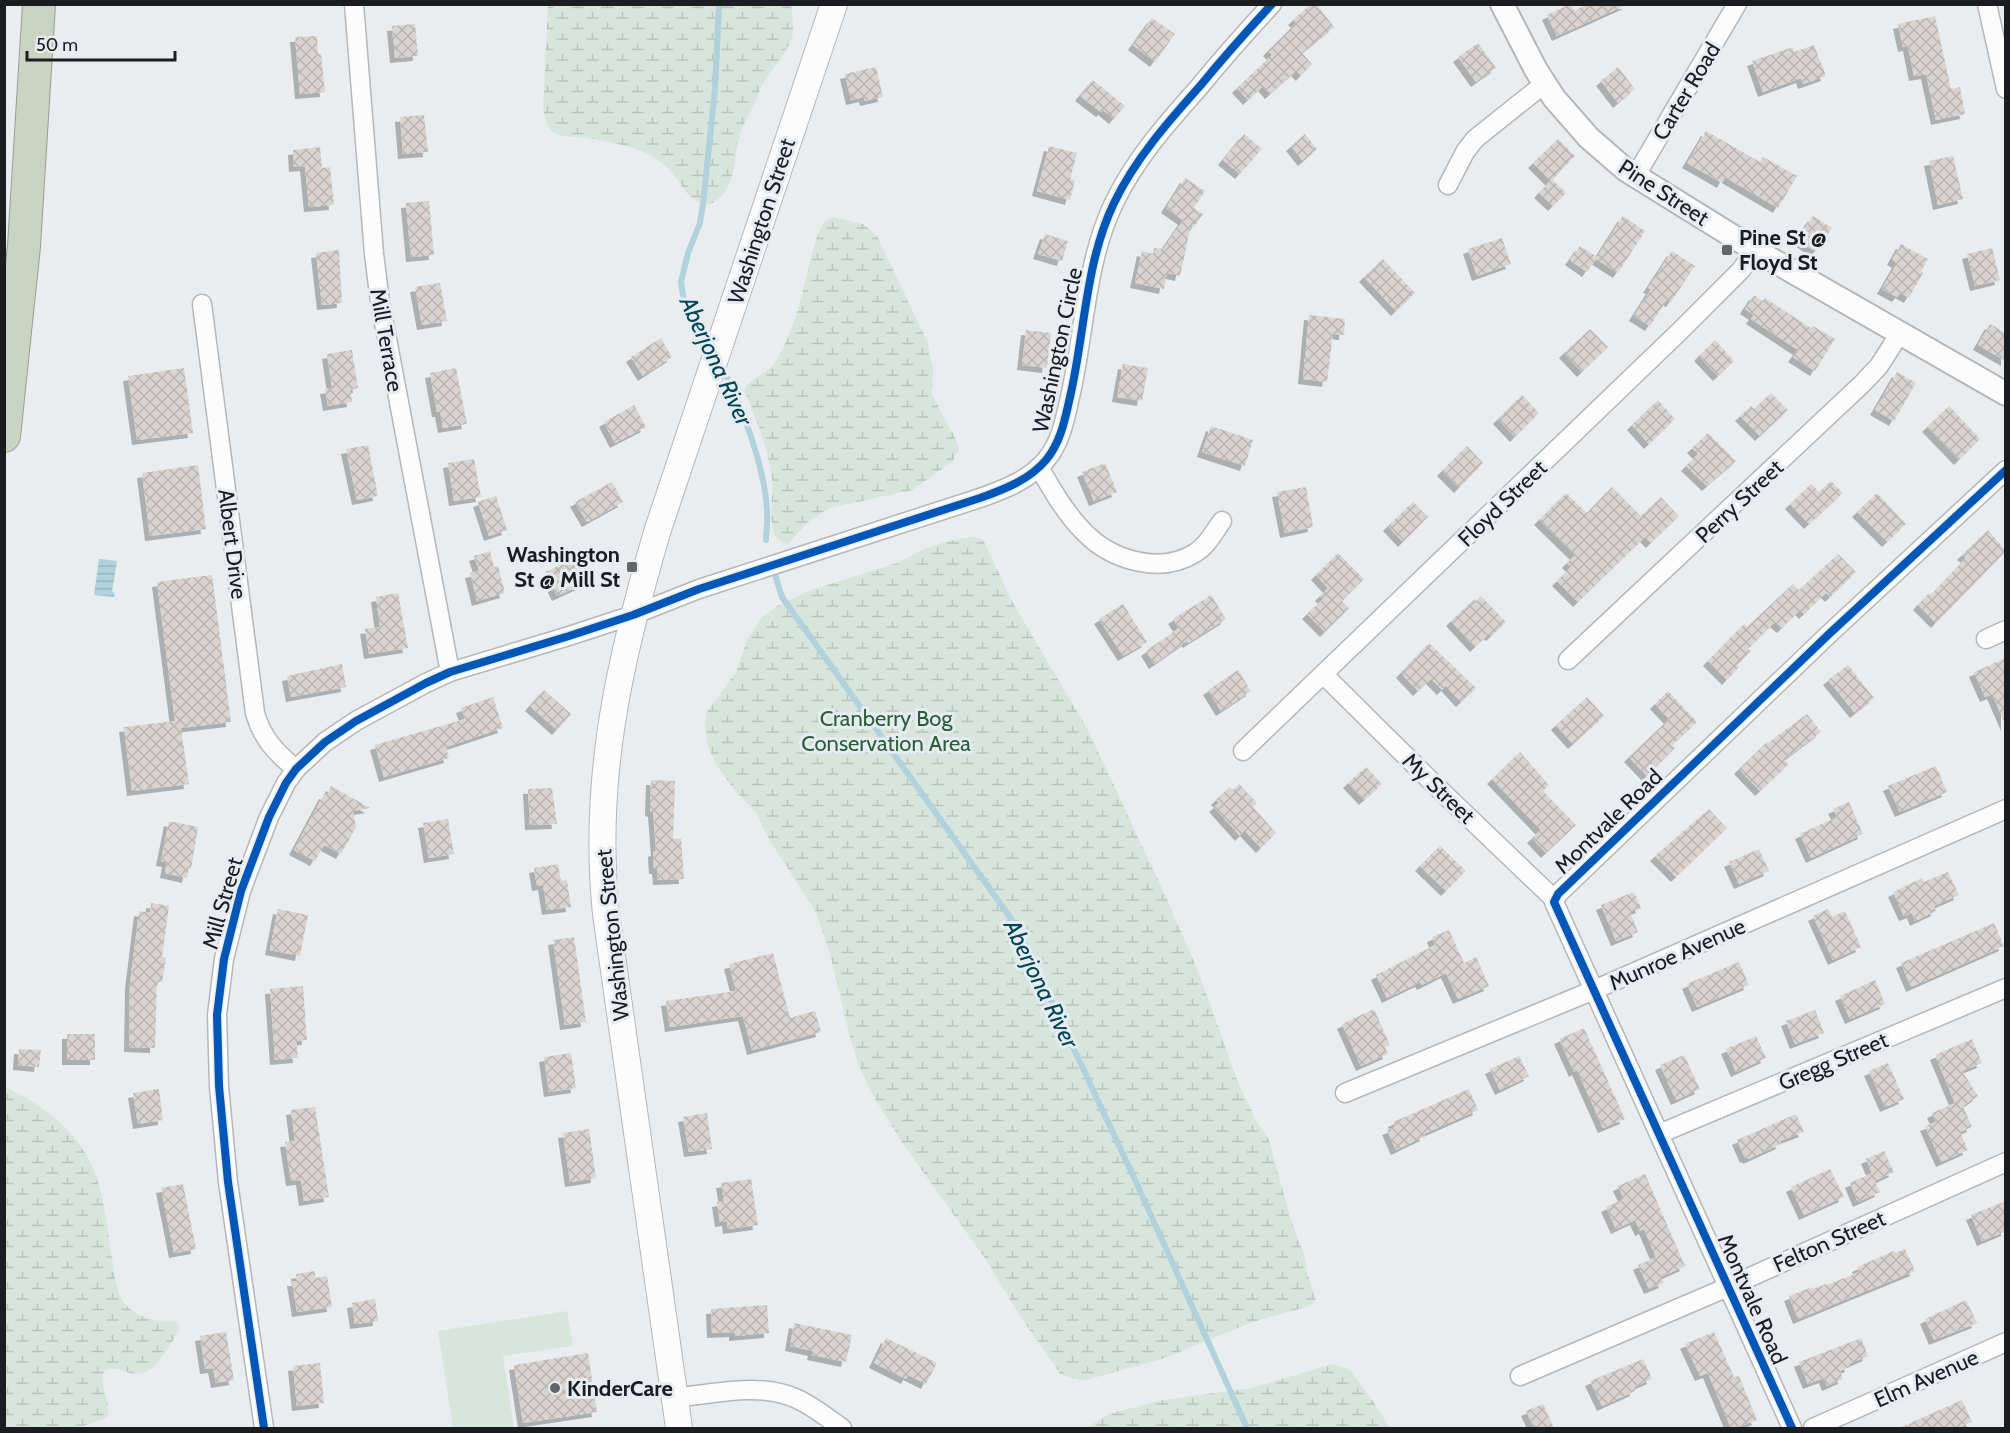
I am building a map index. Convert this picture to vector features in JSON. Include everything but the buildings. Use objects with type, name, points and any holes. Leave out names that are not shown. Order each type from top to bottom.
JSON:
[{"type":"highway","points":[[4,436],[24,246],[39,4]]},
{"type":"main road","name":"Washington Street","points":[[679,1428],[614,978],[602,876],[602,814],[606,762],[616,694],[633,615],[658,529],[834,4]]},
{"type":"street","name":"Mill Terrace","points":[[354,4],[374,254],[380,302],[450,672]]},
{"type":"street","name":"Washington Circle","points":[[633,615],[699,589],[980,498],[1017,483],[1039,467],[1058,442],[1064,422],[1074,383],[1095,259],[1114,204],[1131,173],[1173,117],[1272,4]]},
{"type":"street","name":"Pine Street","points":[[1502,4],[1544,84],[1589,138],[1635,177],[1755,250],[2006,394]]},
{"type":"street","name":"Carter Road","points":[[1635,177],[1737,4]]},
{"type":"street","points":[[1987,4],[2006,89]]},
{"type":"street","points":[[1448,185],[1465,152],[1475,139],[1544,84]]},
{"type":"street","name":"Floyd Street","points":[[1243,751],[1680,331],[1741,270],[1755,250]]},
{"type":"street","name":"Albert Drive","points":[[202,304],[255,713],[266,740],[296,769]]},
{"type":"street","name":"Perry Street","points":[[1568,660],[1862,384],[1879,366],[1900,333]]},
{"type":"street","points":[[1039,467],[1055,494],[1086,534],[1107,550],[1134,561],[1160,563],[1190,556],[1202,548],[1222,521]]},
{"type":"street","name":"Montvale Road","points":[[1792,1428],[1594,990],[1555,909],[1554,899],[1704,753],[2006,470]]},
{"type":"street","name":"Mill Street","points":[[264,1428],[228,1182],[219,1086],[217,1015],[224,959],[241,891],[258,842],[278,796],[296,769],[325,742],[402,695],[450,672],[633,615]]},
{"type":"street","points":[[1986,639],[2006,630]]},
{"type":"street","name":"My Street","points":[[1324,675],[1554,899]]},
{"type":"street","name":"Munroe Avenue","points":[[1345,1093],[1594,990],[2006,809]]},
{"type":"street","name":"Gregg Street","points":[[1659,1134],[2006,988]]},
{"type":"street","name":"Felton Street","points":[[1520,1376],[1728,1287],[2006,1162]]},
{"type":"street","name":"Elm Avenue","points":[[1813,1428],[2006,1342]]},
{"type":"street","points":[[674,1398],[746,1390],[775,1392],[802,1402],[842,1428]]},
{"type":"green space","points":[[548,5],[791,5],[793,25],[790,43],[762,86],[743,126],[729,184],[717,200],[708,205],[699,202],[687,193],[670,170],[640,150],[604,141],[561,136],[551,131],[543,108]]},
{"type":"green space","points":[[834,217],[863,224],[877,236],[928,343],[933,370],[932,395],[959,449],[952,462],[912,490],[830,508],[809,521],[787,545],[777,539],[772,526],[772,485],[768,455],[744,390],[772,366],[784,347],[796,315],[818,234],[824,222]]},
{"type":"green space","name":"Cranberry Bog Conservation Area","points":[[970,537],[979,538],[984,542],[1013,603],[1088,730],[1166,897],[1200,976],[1239,1085],[1257,1122],[1269,1140],[1316,1298],[1312,1305],[1250,1323],[1165,1358],[1090,1379],[1081,1380],[1061,1375],[1022,1319],[984,1257],[903,1144],[872,1094],[859,1066],[850,1037],[830,954],[816,912],[770,841],[755,811],[734,789],[717,766],[708,747],[705,728],[706,713],[736,672],[747,640],[760,619],[777,606],[811,590],[897,563],[924,549]]},
{"type":"green space","points":[[4,1086],[53,1116],[82,1147],[94,1170],[101,1193],[116,1282],[125,1304],[138,1314],[153,1320],[177,1321],[180,1327],[158,1362],[144,1373],[136,1374],[116,1369],[104,1371],[107,1418],[77,1428],[5,1428]]},
{"type":"green space","points":[[567,1311],[573,1346],[503,1356],[514,1428],[453,1428],[438,1331]]},
{"type":"green space","points":[[1333,1364],[1349,1369],[1390,1428],[1087,1428],[1108,1414],[1163,1400],[1251,1388]]},
{"type":"water","points":[[99,559],[117,561],[112,592],[115,593],[114,597],[94,595]]},
{"type":"waterway","name":"Aberjona River","points":[[711,346],[684,302],[681,282],[688,253],[700,223],[703,204],[715,89],[719,4]]},
{"type":"waterway","name":"Aberjona River","points":[[721,366],[744,417],[757,457],[766,495],[766,540]]},
{"type":"waterway","name":"Aberjona River","points":[[775,575],[782,597],[1017,927],[1247,1428]]},
{"type":"cycle path","points":[[264,1428],[228,1182],[219,1086],[217,1015],[224,959],[241,891],[269,817],[286,783],[296,769],[325,742],[356,721],[450,672],[633,615],[699,589],[980,498],[1032,473],[1051,453],[1062,430],[1075,373],[1091,274],[1104,226],[1122,187],[1176,113],[1272,4]]},
{"type":"cycle path","points":[[1792,1428],[1554,902],[1558,894],[1829,634],[2006,470]]},
{"type":"place","name":"Pine St @ Floyd St","points":[[1727,250]]},
{"type":"place","name":"Washington St @ Mill St","points":[[632,567]]},
{"type":"place","name":"KinderCare","points":[[555,1388]]}]
